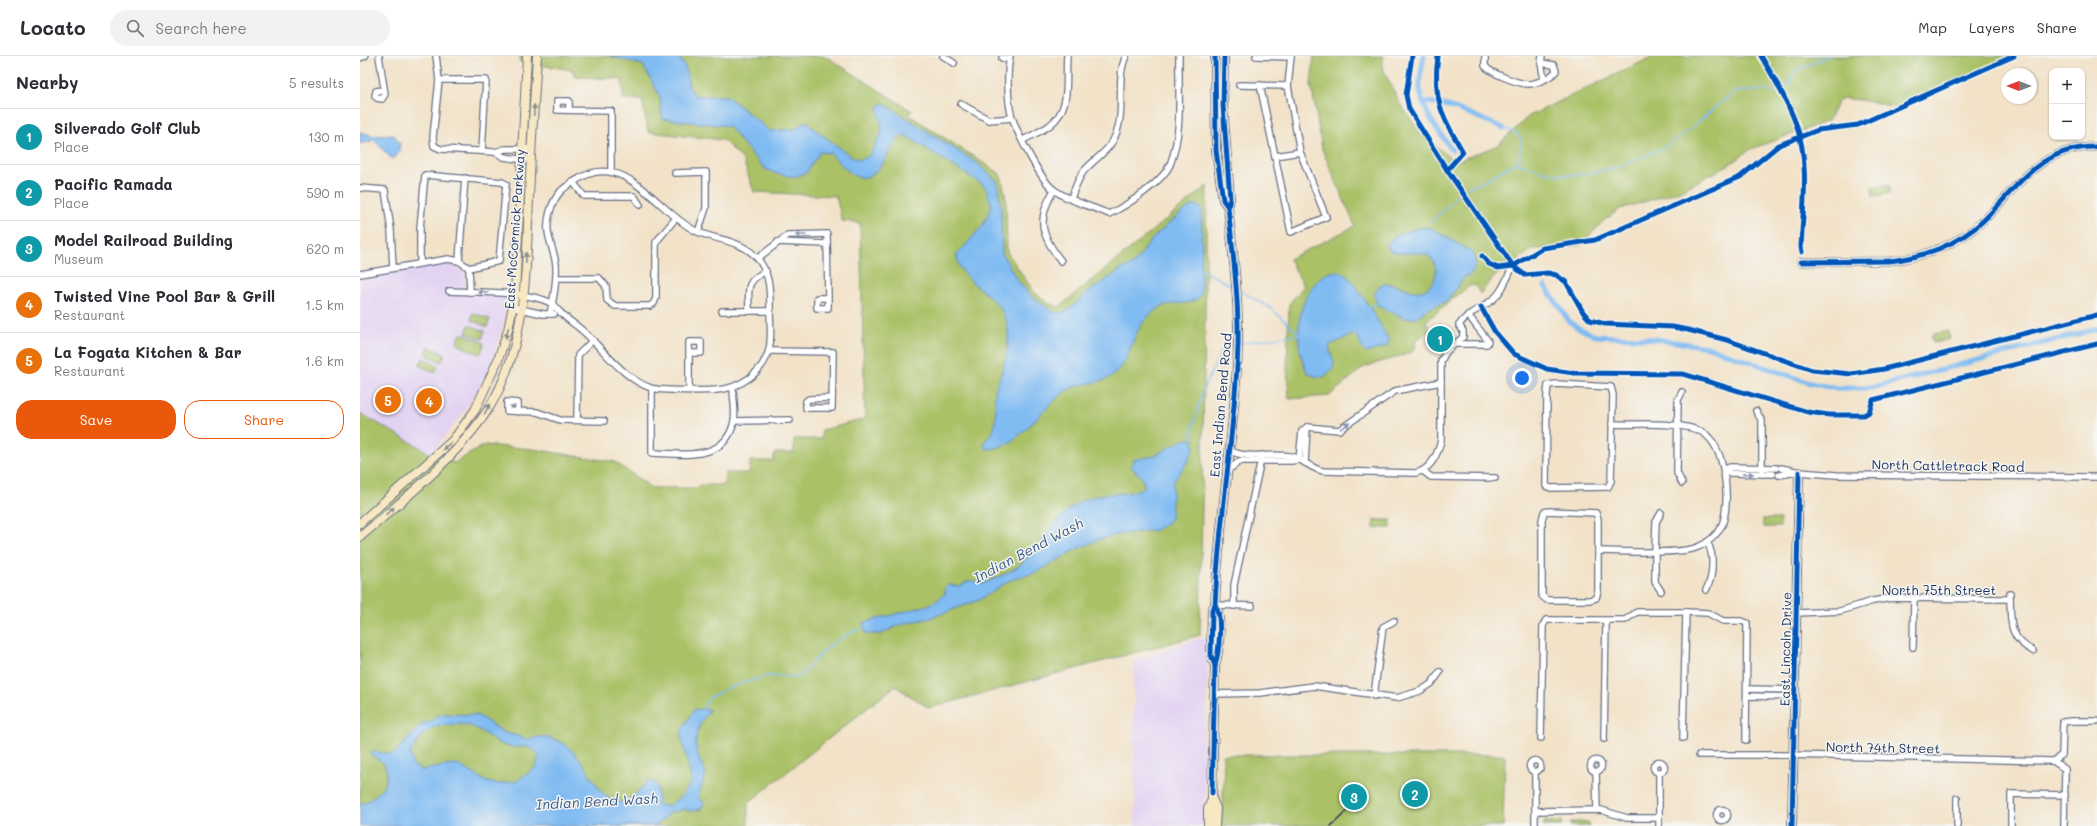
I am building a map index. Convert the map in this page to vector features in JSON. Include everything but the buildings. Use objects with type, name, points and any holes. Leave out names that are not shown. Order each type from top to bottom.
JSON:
[{"type":"main road","name":"East McCormick Parkway","points":[[360,523],[431,461],[456,435],[475,410],[488,386],[498,360],[515,295],[521,149],[527,56]]},
{"type":"main road","name":"East McCormick Parkway","points":[[360,537],[416,488],[464,441],[484,416],[509,364],[525,297],[531,149],[537,56]]},
{"type":"main road","name":"East Indian Bend Road","points":[[1215,56],[1216,150],[1223,200],[1228,207]]},
{"type":"main road","name":"East Indian Bend Road","points":[[1208,826],[1208,809],[1212,799],[1215,666],[1218,654],[1219,611],[1215,605],[1218,543],[1233,411],[1238,338],[1236,279],[1228,207],[1230,199],[1223,105],[1224,56]]},
{"type":"main road","points":[[456,435],[464,441]]},
{"type":"main road","name":"East Lincoln Drive","points":[[1792,826],[1800,472]]},
{"type":"main road","name":"East Indian Bend Road","points":[[1212,799],[1216,808],[1215,826]]},
{"type":"street","points":[[360,58],[365,56]]},
{"type":"street","points":[[379,56],[384,85],[383,90]]},
{"type":"street","points":[[436,56],[439,80],[433,137],[434,146],[441,149],[495,152],[531,149]]},
{"type":"street","points":[[943,56],[954,63]]},
{"type":"street","points":[[1023,140],[1049,126],[1062,110],[1066,93],[1067,56]]},
{"type":"street","points":[[1072,198],[1083,172],[1110,146],[1116,136],[1121,114],[1122,65],[1126,56]]},
{"type":"street","points":[[1002,58],[1010,57],[1009,102],[1012,118],[1042,178],[1054,190],[1109,216],[1127,206],[1147,190],[1171,164],[1177,136],[1178,56]]},
{"type":"street","points":[[1256,56],[1291,56],[1288,86],[1300,152],[1326,217],[1291,232],[1260,85]]},
{"type":"street","points":[[1485,56],[1485,66],[1490,71],[1528,84],[1544,79],[1555,73],[1556,68],[1554,65],[1541,63]]},
{"type":"street","points":[[1542,56],[1541,63],[1544,79]]},
{"type":"street","points":[[439,80],[486,80],[482,151]]},
{"type":"street","points":[[1239,85],[1288,86]]},
{"type":"street","points":[[961,104],[989,120],[1012,118]]},
{"type":"street","points":[[569,110],[611,111],[611,172]]},
{"type":"street","points":[[1802,262],[1889,261],[1900,260],[1934,250],[1959,238],[1983,221],[2027,175],[2046,159],[2069,150],[2097,147]]},
{"type":"street","points":[[495,152],[504,157],[531,160]]},
{"type":"street","points":[[1275,156],[1300,152]]},
{"type":"street","points":[[449,291],[515,295],[553,304],[560,313],[593,340],[631,378],[652,389],[717,390],[732,388],[753,377],[769,351],[770,284],[766,271],[758,258],[740,244],[698,232],[676,218],[631,179],[611,172],[595,172],[573,182],[561,191],[550,208],[548,234],[556,261],[557,278],[553,304],[550,314]]},
{"type":"street","points":[[675,172],[706,172],[706,208],[698,232]]},
{"type":"street","points":[[420,263],[420,228],[424,202],[425,175],[465,178],[506,184],[499,261],[469,268]]},
{"type":"street","points":[[459,260],[465,178]]},
{"type":"street","points":[[573,182],[584,196],[634,196],[640,205]]},
{"type":"street","points":[[360,188],[384,189],[391,230],[393,268]]},
{"type":"street","points":[[1054,190],[1045,204],[1043,228],[1048,243],[1061,261]]},
{"type":"street","points":[[557,278],[599,278],[606,286],[607,300],[615,306],[650,306],[654,303],[656,298],[656,242],[676,218]]},
{"type":"street","points":[[758,258],[788,235],[827,234],[828,298]]},
{"type":"street","points":[[778,242],[827,244]]},
{"type":"street","points":[[360,274],[448,259],[459,260],[469,268],[470,292]]},
{"type":"street","points":[[1226,472],[1240,461],[1292,456],[1316,470],[1324,471],[1416,473],[1422,471],[1431,462],[1439,450],[1441,440],[1441,361],[1446,352],[1457,344],[1463,337],[1463,331],[1459,325],[1468,315],[1489,302],[1498,294],[1513,266]]},
{"type":"street","points":[[749,311],[750,283],[753,278],[766,271]]},
{"type":"street","points":[[512,308],[550,314],[560,313]]},
{"type":"street","points":[[722,311],[770,311]]},
{"type":"street","points":[[1457,344],[1487,344],[1488,341],[1468,315]]},
{"type":"street","points":[[577,420],[578,355],[593,340]]},
{"type":"street","points":[[769,351],[832,352],[832,398],[832,408],[806,408],[806,401],[809,399],[832,398]]},
{"type":"street","points":[[689,353],[689,390]]},
{"type":"street","points":[[1299,460],[1302,431],[1308,427],[1339,430],[1395,391],[1441,382]]},
{"type":"street","points":[[1548,385],[1611,387],[1612,424],[1611,481],[1608,487],[1551,488],[1546,486],[1548,385]]},
{"type":"street","points":[[652,389],[652,453],[700,454],[715,449],[728,438],[734,421],[732,388]]},
{"type":"street","points":[[1682,392],[1678,400],[1677,473],[1682,483]]},
{"type":"street","points":[[1756,411],[1762,421],[1762,471]]},
{"type":"street","points":[[518,412],[537,412],[560,420],[604,420]]},
{"type":"street","points":[[734,421],[790,420]]},
{"type":"street","points":[[1598,551],[1687,551],[1707,542],[1718,531],[1724,518],[1724,470],[1717,446],[1708,436],[1696,429],[1678,426],[1612,424]]},
{"type":"street","points":[[1306,463],[1308,427]]},
{"type":"street","points":[[1300,445],[1307,445]]},
{"type":"street","points":[[1229,450],[1240,455],[1261,458]]},
{"type":"street","points":[[1234,606],[1234,585],[1261,458]]},
{"type":"street","name":"North Cattletrack Road","points":[[1724,470],[1730,473],[1762,471],[1778,468],[1800,472],[1836,475],[2097,477]]},
{"type":"street","points":[[1422,471],[1431,477],[1495,478]]},
{"type":"street","name":"North Cattletrack Road","points":[[1762,471],[1776,475],[1800,472]]},
{"type":"street","points":[[1544,512],[1596,513],[1598,520],[1598,551],[1598,591],[1596,598],[1590,600],[1547,600],[1542,596],[1542,520],[1544,512]]},
{"type":"street","points":[[1661,512],[1656,522],[1655,551],[1656,582],[1661,591]]},
{"type":"street","points":[[1706,590],[1711,581],[1712,552],[1707,542]]},
{"type":"street","name":"North 75th Street","points":[[1797,613],[1829,612],[1882,599],[2010,597],[2010,620],[2015,635],[2025,647],[2033,651]]},
{"type":"street","points":[[1913,647],[1914,598]]},
{"type":"street","points":[[1215,605],[1252,606]]},
{"type":"street","points":[[1541,738],[1543,626],[1546,620],[1625,620],[1637,612],[1686,612],[1708,613],[1723,621],[1741,621],[1747,623],[1746,740]]},
{"type":"street","points":[[1683,738],[1686,612]]},
{"type":"street","points":[[1604,739],[1606,620]]},
{"type":"street","points":[[1374,696],[1383,627],[1394,621]]},
{"type":"street","points":[[1214,694],[1260,693],[1314,686],[1330,687],[1374,696],[1396,698],[1420,691],[1431,684],[1440,672]]},
{"type":"street","points":[[1747,690],[1794,693]]},
{"type":"street","points":[[1747,696],[1794,693]]},
{"type":"street","points":[[2064,826],[2065,769],[2052,761],[2062,755],[2063,722],[2097,721]]},
{"type":"street","name":"North 74th Street","points":[[1699,756],[1794,756],[2052,761]]},
{"type":"street","points":[[1535,772],[1535,826]]},
{"type":"street","points":[[1596,772],[1597,810]]},
{"type":"street","points":[[1659,772],[1659,826]]},
{"type":"street","points":[[2011,826],[2011,794],[2065,794]]},
{"type":"street","points":[[1957,798],[1957,826]]},
{"type":"street","points":[[1535,811],[1597,810],[1627,818],[1659,818]]},
{"type":"shaded area","points":[[451,262],[465,272],[466,291],[511,296],[491,368],[465,411],[431,454],[360,413],[360,278]]},
{"type":"shaded area","points":[[1196,639],[1207,639],[1207,713],[1204,728],[1205,826],[1135,826],[1133,662]]},
{"type":"green space","points":[[520,56],[825,56],[912,111],[909,115],[999,173],[1002,179],[1006,199],[1007,252],[1034,292],[1048,303],[1059,307],[1207,186],[1200,635],[929,708],[895,686],[748,803],[748,826],[587,826],[383,790],[379,795],[360,805],[360,413],[431,454],[454,463],[485,445],[532,449],[615,462],[652,488],[698,488],[700,485],[724,485],[725,473],[749,473],[750,461],[773,461],[775,453],[794,453],[794,439],[821,439],[822,430],[865,419],[860,223],[842,221],[836,196],[754,192],[743,160],[723,140],[648,132],[642,100],[623,99],[622,79],[575,77],[572,70],[520,62]]},
{"type":"green space","points":[[1314,56],[1384,56],[1382,67],[1399,102],[1422,135],[1455,162],[1498,145],[1529,116],[1654,56],[2013,56],[1896,108],[1874,102],[1843,98],[1838,101],[1828,121],[1751,149],[1728,165],[1680,191],[1620,209],[1602,222],[1581,245],[1533,249],[1495,276],[1480,294],[1475,285],[1469,286],[1426,321],[1430,330],[1415,341],[1416,348],[1410,353],[1364,367],[1329,396],[1289,399],[1287,367],[1289,304],[1304,286],[1289,259],[1355,226],[1322,149],[1311,84]]},
{"type":"green space","points":[[1889,184],[1891,193],[1873,196],[1872,187]]},
{"type":"green space","points":[[473,313],[490,319],[487,327],[471,320]]},
{"type":"green space","points":[[469,325],[485,331],[482,339],[466,333]]},
{"type":"green space","points":[[1948,331],[1950,339],[1933,343],[1931,335]]},
{"type":"green space","points":[[463,334],[483,342],[484,345],[481,353],[478,354],[459,345],[457,342],[460,335]]},
{"type":"green space","points":[[429,347],[445,354],[441,362],[425,354]]},
{"type":"green space","points":[[423,358],[438,366],[435,373],[419,365]]},
{"type":"green space","points":[[1763,519],[1780,519],[1780,527],[1763,527]]},
{"type":"green space","points":[[1374,520],[1391,520],[1391,528],[1374,528]]},
{"type":"green space","points":[[1223,755],[1502,755],[1505,757],[1503,826],[1221,826],[1224,779]]},
{"type":"green space","points":[[1562,821],[1562,826],[1544,826],[1544,822]]},
{"type":"green space","points":[[1571,822],[1588,822],[1588,826],[1571,826]]},
{"type":"water","points":[[609,56],[678,56],[685,66],[689,87],[696,96],[727,96],[770,131],[795,129],[804,122],[809,122],[809,125],[852,157],[860,160],[869,156],[882,132],[878,107],[883,103],[977,163],[997,181],[1001,206],[1002,253],[1017,280],[1030,295],[1053,312],[1060,313],[1067,311],[1087,293],[1122,269],[1135,263],[1152,239],[1167,225],[1186,209],[1194,205],[1198,206],[1202,210],[1201,293],[1190,302],[1163,306],[1152,313],[1138,331],[1125,361],[1112,376],[1066,391],[1019,435],[998,447],[986,449],[984,443],[992,433],[996,417],[995,392],[1006,357],[1008,341],[1007,325],[1002,311],[997,304],[975,285],[962,271],[958,264],[957,255],[983,225],[992,206],[985,186],[905,135],[898,137],[882,165],[870,176],[856,176],[846,169],[830,153],[820,152],[806,173],[794,177],[774,173],[764,168],[728,126],[662,119],[660,97],[643,65]]},
{"type":"water","points":[[360,132],[375,136],[394,135],[400,144],[399,151],[395,158],[391,158],[374,140],[360,144]]},
{"type":"water","points":[[1425,227],[1431,228],[1470,251],[1473,254],[1476,263],[1469,276],[1466,275],[1447,301],[1428,309],[1415,318],[1404,318],[1378,306],[1374,295],[1379,286],[1386,284],[1415,291],[1422,291],[1428,288],[1434,280],[1436,267],[1432,259],[1427,255],[1395,252],[1389,250],[1387,244],[1394,237]]},
{"type":"water","points":[[1330,272],[1342,272],[1349,278],[1382,327],[1389,341],[1386,347],[1366,353],[1358,338],[1354,334],[1330,345],[1329,348],[1334,362],[1333,368],[1324,377],[1314,376],[1308,373],[1299,347],[1300,318],[1304,303],[1310,290],[1319,280]]},
{"type":"water","points":[[1195,439],[1192,443],[1195,445],[1188,461],[1173,482],[1171,518],[1166,524],[1156,530],[1122,534],[1100,539],[1077,549],[1037,572],[1008,581],[979,600],[930,618],[899,625],[881,634],[866,634],[863,623],[932,604],[945,594],[945,589],[948,585],[960,586],[971,580],[982,584],[1013,570],[1029,556],[1062,516],[1078,503],[1095,496],[1132,492],[1145,487],[1141,476],[1131,467],[1133,460],[1154,456],[1183,440]]},
{"type":"water","points":[[695,709],[710,710],[699,727],[696,739],[699,759],[706,773],[698,797],[704,803],[701,809],[692,811],[682,809],[668,813],[667,816],[655,826],[360,826],[360,805],[372,798],[382,789],[387,777],[384,763],[370,754],[372,752],[394,754],[422,724],[432,721],[436,716],[444,714],[477,715],[505,733],[518,736],[523,739],[547,737],[554,739],[565,745],[575,754],[604,794],[610,799],[617,802],[624,802],[634,796],[647,782],[655,782],[658,787],[658,805],[668,806],[682,796],[690,784],[691,778],[681,735],[683,727]],"holes":[[[460,724],[468,725],[481,731],[501,744],[513,747],[530,748],[539,755],[536,767],[517,781],[499,784],[487,782],[457,764],[421,770],[413,765],[410,753],[422,736],[435,726]]]},
{"type":"waterway","points":[[1424,56],[1420,82],[1420,90],[1424,106],[1432,122],[1452,150]]},
{"type":"waterway","name":"Indian Bend Wash","points":[[1465,189],[1483,182],[1514,163],[1552,174],[1565,175],[1596,172],[1629,162],[1661,149],[1675,140],[1687,132],[1734,92],[1766,90],[1779,92],[1790,83],[1793,72],[1828,56]]},
{"type":"waterway","points":[[1423,102],[1454,108],[1503,128]]},
{"type":"waterway","points":[[1503,128],[1516,133],[1521,138],[1519,164]]},
{"type":"waterway","name":"Indian Bend Wash","points":[[1430,223],[1453,201],[1459,192]]},
{"type":"waterway","points":[[1200,269],[1234,287]]},
{"type":"waterway","points":[[1545,286],[1569,321],[1578,328],[1596,336],[1655,339],[1708,347],[1810,383],[1834,388],[1871,388],[2097,329]]},
{"type":"waterway","points":[[1239,290],[1272,309],[1300,335]]},
{"type":"waterway","name":"Indian Bend Wash","points":[[1367,309],[1377,303]]},
{"type":"waterway","name":"Indian Bend Wash","points":[[1240,343],[1302,334]]},
{"type":"waterway","name":"Indian Bend Wash","points":[[1192,441],[1193,425],[1204,388],[1224,346],[1235,344]]},
{"type":"waterway","name":"Indian Bend Wash","points":[[702,710],[710,697],[736,685],[767,676],[800,677],[830,646],[847,635],[866,627]]},
{"type":"railway","points":[[1331,826],[1351,807]]},
{"type":"cycle path","points":[[1215,56],[1216,150],[1223,200],[1228,207]]},
{"type":"cycle path","points":[[1215,666],[1211,655],[1212,609],[1215,605],[1220,540],[1234,411],[1238,346],[1237,293],[1228,207],[1230,199],[1223,105],[1224,56]]},
{"type":"cycle path","points":[[1412,56],[1406,95],[1409,109],[1447,170],[1513,266],[1525,275],[1548,273],[1556,275],[1566,282],[1583,312],[1590,320],[1605,324],[1673,327],[1688,330],[1727,340],[1812,370],[1851,374],[1884,369],[2097,315]]},
{"type":"cycle path","points":[[1438,56],[1436,84],[1440,107],[1449,128],[1463,152],[1447,170]]},
{"type":"cycle path","points":[[1761,56],[1789,106],[1800,139],[1804,170],[1802,252]]},
{"type":"cycle path","points":[[1482,256],[1489,264],[1498,268],[1513,266],[1543,248],[1595,240],[1740,177],[1779,145],[1818,130],[1858,125],[2014,56]]},
{"type":"cycle path","points":[[1801,262],[1889,261],[1914,257],[1927,253],[1963,237],[1983,221],[2032,170],[2045,161],[2060,153],[2077,148],[2097,147]]},
{"type":"cycle path","points":[[1481,307],[1495,332],[1514,354],[1547,369],[1574,373],[1683,374],[1808,412],[1829,415],[1864,415],[1869,412],[1873,400],[2097,344]]},
{"type":"cycle path","points":[[1792,826],[1799,472]]},
{"type":"cycle path","points":[[1212,793],[1215,666],[1220,635],[1219,618],[1215,605]]},
{"type":"place","name":"Silverado Golf Club","points":[[1440,339]]},
{"type":"place","name":"La Fogata Kitchen & Bar","points":[[388,400]]},
{"type":"place","name":"Twisted Vine Pool Bar & Grill","points":[[429,401]]},
{"type":"place","name":"Pacific Ramada","points":[[1415,794]]},
{"type":"place","name":"Model Railroad Building","points":[[1354,797]]}]
